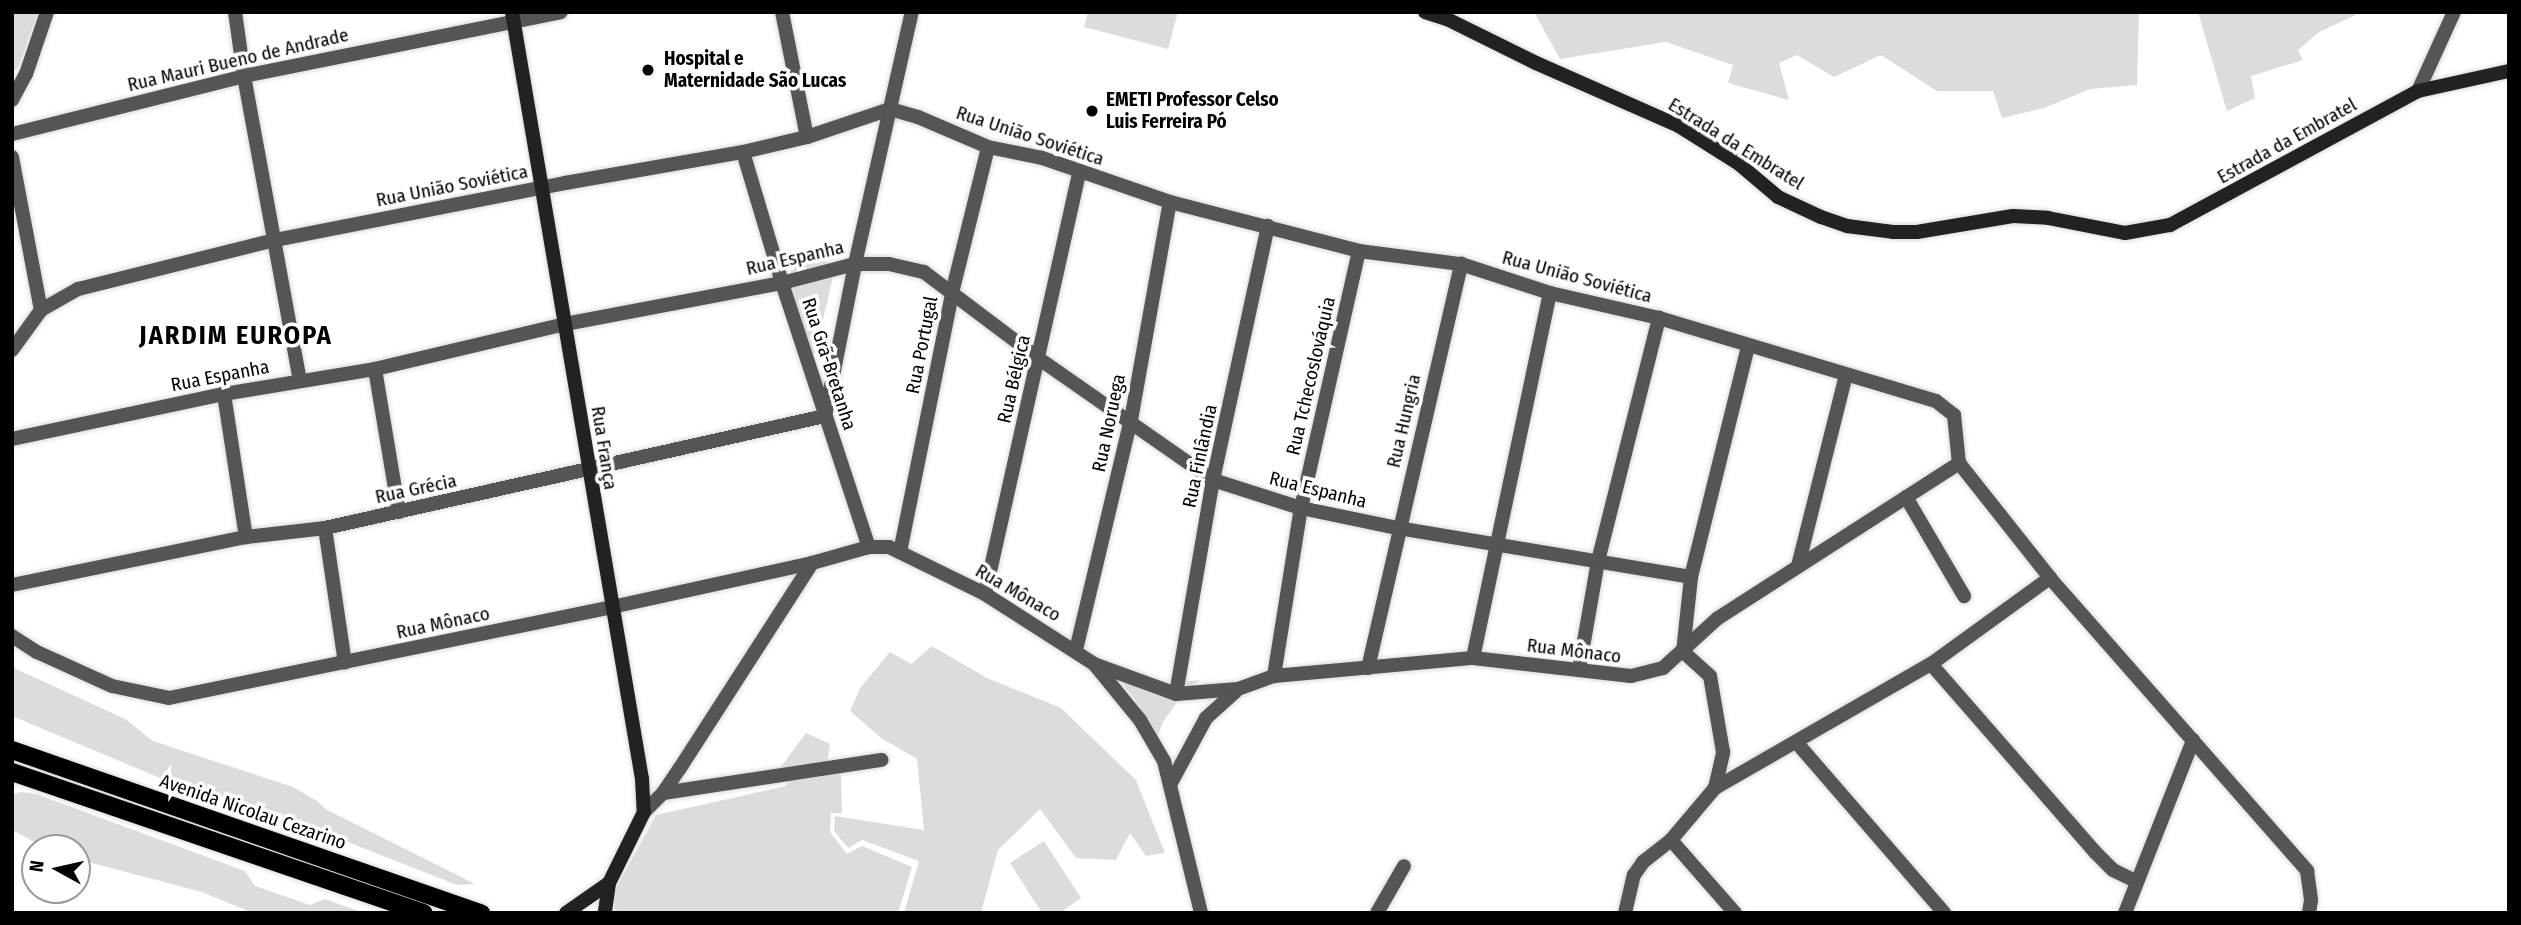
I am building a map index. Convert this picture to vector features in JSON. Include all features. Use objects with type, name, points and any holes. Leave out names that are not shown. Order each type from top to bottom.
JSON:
[{"type":"main road","name":"Avenida Nicolau Cezarino","points":[[12,750],[481,913]]},
{"type":"main road","name":"Avenida Nicolau Cezarino","points":[[12,772],[425,913]]},
{"type":"street","points":[[12,100],[47,12]]},
{"type":"street","points":[[235,12],[244,76],[300,380]]},
{"type":"street","name":"Rua Mauri Bueno de Andrade","points":[[12,134],[244,76],[513,17],[561,12]]},
{"type":"street","points":[[782,12],[807,137]]},
{"type":"street","points":[[825,416],[855,264],[912,12]]},
{"type":"street","name":"Estrada da Embratel","points":[[1426,12],[1447,19],[1536,63],[1679,126],[1739,164],[1778,197],[1847,226],[1893,232],[1917,232],[2014,216],[2048,218],[2125,233],[2170,225],[2418,91],[2509,71]]},
{"type":"street","points":[[2418,91],[2454,12]]},
{"type":"street","name":"Rua França","points":[[513,17],[642,779],[643,812],[608,883],[606,913]]},
{"type":"street","name":"Rua União Soviética","points":[[41,310],[78,289],[275,240],[743,152],[807,137],[890,109],[988,146],[1042,158],[1170,202],[1359,251],[1461,264],[1550,293],[1659,318],[1936,401],[1954,415],[1959,463]]},
{"type":"street","name":"Rua Portugal","points":[[900,552],[952,293],[988,146]]},
{"type":"street","name":"Rua Grã-Bretanha","points":[[743,152],[782,283],[869,547]]},
{"type":"street","points":[[12,157],[16,207],[41,310],[12,350]]},
{"type":"street","name":"Rua Bélgica","points":[[985,594],[1079,172]]},
{"type":"street","name":"Rua Noruega","points":[[1076,650],[1131,420],[1170,202]]},
{"type":"street","name":"Rua Finlândia","points":[[1176,694],[1213,480],[1268,226]]},
{"type":"street","name":"Rua Tchecoslováquia","points":[[1274,676],[1301,508],[1359,251]]},
{"type":"street","name":"Rua Espanha","points":[[12,439],[223,394],[374,369],[565,324],[782,283],[855,264],[889,264],[924,272],[1038,358],[1131,420],[1213,480],[1301,508],[1398,528],[1691,577]]},
{"type":"street","name":"Rua Hungria","points":[[1368,668],[1398,528],[1461,264]]},
{"type":"street","points":[[1473,658],[1550,293]]},
{"type":"street","points":[[1579,670],[1598,561],[1659,318]]},
{"type":"street","points":[[12,333],[27,330]]},
{"type":"street","points":[[1715,788],[1723,752],[1710,676],[1683,652],[1691,577],[1748,346]]},
{"type":"street","points":[[374,369],[399,512]]},
{"type":"street","points":[[1798,566],[1846,375]]},
{"type":"street","points":[[223,394],[246,537]]},
{"type":"street","name":"Rua Grécia","points":[[12,586],[246,537],[325,528],[825,416]]},
{"type":"street","points":[[1959,463],[2050,578],[2307,871],[2311,900],[2309,913]]},
{"type":"street","name":"Rua Mônaco","points":[[12,636],[37,652],[112,686],[169,698],[612,607],[812,563],[869,547],[889,547],[985,594],[1094,664],[1176,694],[1238,689],[1274,676],[1473,658],[1631,676],[1663,668],[1718,618],[1959,463]]},
{"type":"street","points":[[1906,496],[1964,596]]},
{"type":"street","points":[[325,528],[345,663]]},
{"type":"street","points":[[643,812],[663,793],[812,563]]},
{"type":"street","points":[[1625,913],[1634,875],[1651,854],[1671,840],[1715,788],[1931,664],[2050,578]]},
{"type":"street","points":[[1094,664],[1140,720],[1164,761],[1201,913]]},
{"type":"street","points":[[1931,664],[2095,852],[2113,870],[2136,881]]},
{"type":"street","points":[[1171,783],[1206,719],[1238,689]]},
{"type":"street","points":[[2125,913],[2193,740]]},
{"type":"street","points":[[1797,743],[1944,913]]},
{"type":"street","points":[[663,793],[882,760]]},
{"type":"street","points":[[1671,840],[1735,913]]},
{"type":"street","points":[[1377,913],[1404,866]]},
{"type":"street","name":"Rua França","points":[[566,913],[608,883]]},
{"type":"shaded area","points":[[12,12],[38,12],[18,68],[12,72]]},
{"type":"shaded area","points":[[1088,12],[1178,12],[1168,49],[1084,27]]},
{"type":"shaded area","points":[[1534,12],[2139,12],[2137,85],[2090,89],[2044,108],[2002,118],[1993,91],[1937,91],[1881,55],[1834,77],[1797,55],[1779,63],[1789,100],[1728,83],[1733,65],[1666,42],[1560,59]]},
{"type":"shaded area","points":[[2198,12],[2362,12],[2319,32],[2298,50],[2303,60],[2251,76],[2255,98],[2227,111]]},
{"type":"shaded area","points":[[824,260],[835,268],[815,354],[808,352],[790,284],[790,273],[797,265]]},
{"type":"shaded area","points":[[932,646],[987,678],[1061,708],[1136,780],[1165,853],[1146,856],[1130,833],[1116,860],[1076,858],[1040,809],[998,850],[981,913],[904,913],[919,861],[862,840],[848,848],[834,831],[835,816],[924,830],[917,759],[881,738],[850,711],[860,688],[890,652],[911,664]]},
{"type":"shaded area","points":[[12,667],[125,719],[153,741],[293,787],[327,810],[475,884],[457,885],[302,824],[233,800],[196,793],[12,716]]},
{"type":"shaded area","points":[[1115,675],[1170,683],[1200,680],[1185,691],[1163,722],[1156,740],[1137,702]]},
{"type":"shaded area","points":[[806,733],[830,744],[827,765],[841,771],[842,813],[831,813],[830,832],[847,854],[862,846],[912,867],[898,913],[615,913],[614,892],[656,815],[786,786],[789,775],[778,771]]},
{"type":"shaded area","points":[[12,794],[36,794],[245,871],[255,886],[310,905],[325,899],[364,913],[253,913],[202,892],[91,863],[91,834],[21,835],[12,830]]},
{"type":"shaded area","points":[[1044,841],[1081,898],[1060,913],[1042,913],[1010,863]]},
{"type":"place","name":"Hospital e Maternidade São Lucas","points":[[648,70]]},
{"type":"place","name":"EMETI Professor Celso Luis Ferreira Pó","points":[[1092,111]]},
{"type":"district","name":"JARDIM EUROPA","points":[[236,336]]}]
